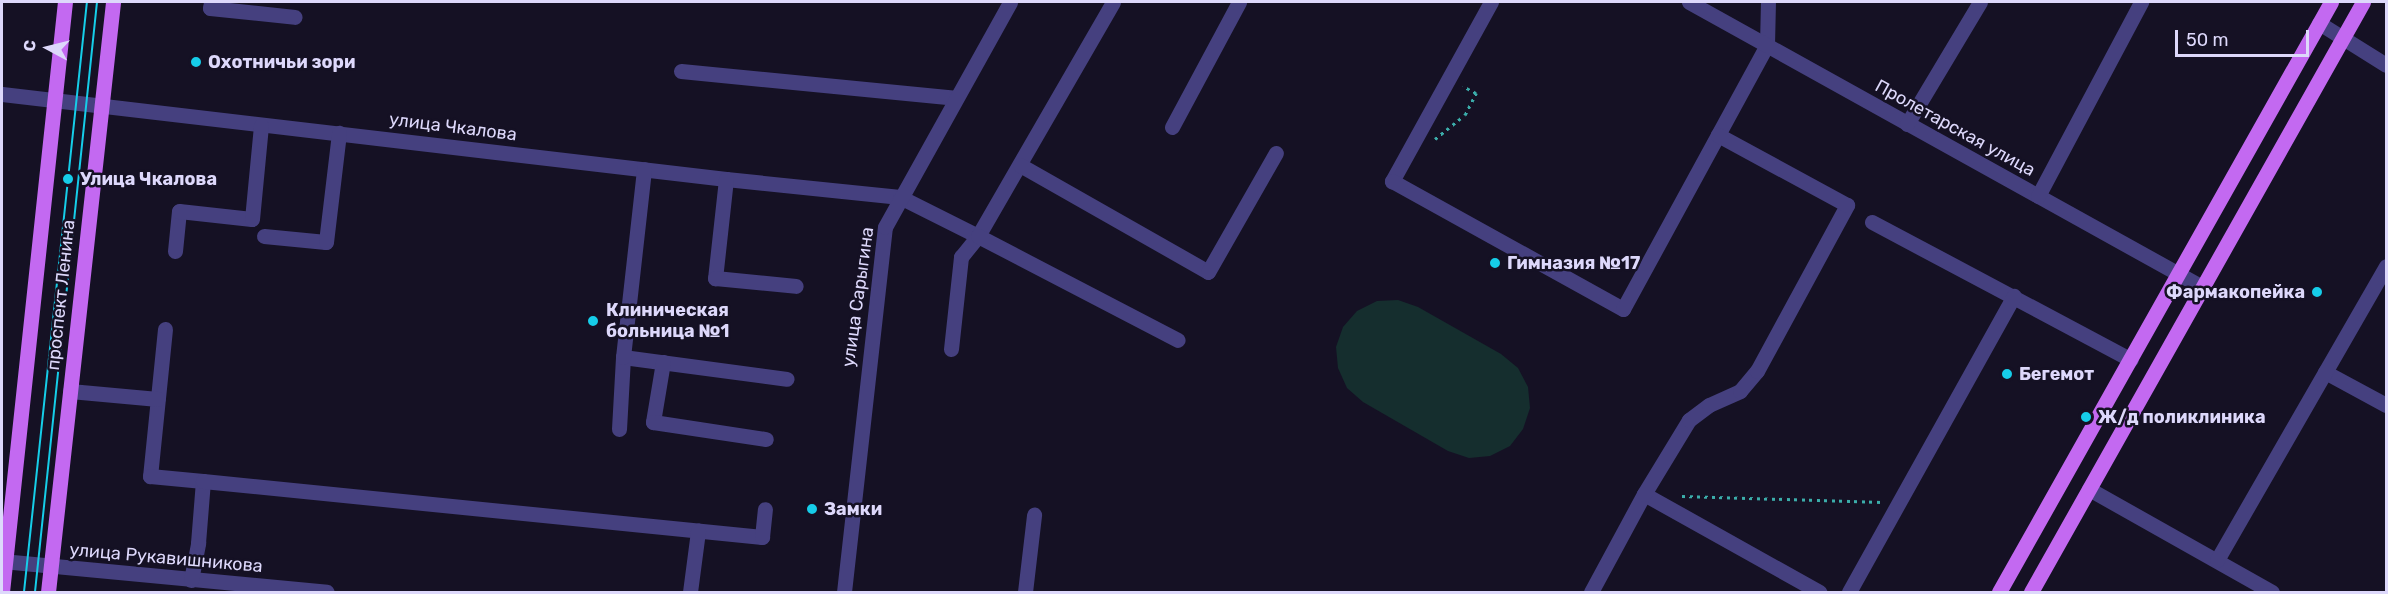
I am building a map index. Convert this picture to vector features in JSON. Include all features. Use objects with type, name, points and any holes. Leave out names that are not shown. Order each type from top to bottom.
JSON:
[{"type":"main road","name":"проспект Ленина","points":[[2,592],[65,2]]},
{"type":"main road","name":"проспект Ленина","points":[[48,592],[113,2]]},
{"type":"main road","points":[[1999,592],[2331,2]]},
{"type":"main road","points":[[2031,592],[2363,2]]},
{"type":"street","points":[[211,2],[210,8],[295,17]]},
{"type":"street","name":"улица Сарыгина","points":[[844,592],[879,257],[885,227],[1010,2]]},
{"type":"street","points":[[951,349],[962,257],[978,236],[1113,2]]},
{"type":"street","points":[[1172,127],[1239,2]]},
{"type":"street","points":[[1491,2],[1392,181],[1623,309],[1767,45],[1768,2]]},
{"type":"street","name":"Пролетарская улица","points":[[1689,2],[2202,287]]},
{"type":"street","points":[[1907,124],[1980,2]]},
{"type":"street","points":[[2038,196],[2141,2]]},
{"type":"street","points":[[2319,23],[2386,65]]},
{"type":"street","points":[[681,71],[955,98]]},
{"type":"street","name":"улица Чкалова","points":[[2,94],[726,179],[900,197]]},
{"type":"street","points":[[176,251],[179,211],[252,219],[261,125]]},
{"type":"street","points":[[264,236],[326,242],[339,133]]},
{"type":"street","points":[[1591,592],[1644,494],[1689,420],[1709,405],[1740,391],[1757,371],[1847,206],[1718,135]]},
{"type":"street","points":[[1020,165],[1208,272],[1276,153]]},
{"type":"street","points":[[619,429],[623,357],[644,169]]},
{"type":"street","points":[[726,179],[715,278],[796,286]]},
{"type":"street","points":[[900,197],[1178,340]]},
{"type":"street","points":[[1872,222],[2131,360]]},
{"type":"street","points":[[2217,560],[2386,266]]},
{"type":"street","points":[[1849,592],[2014,296]]},
{"type":"street","points":[[165,329],[150,476],[762,537],[765,509]]},
{"type":"street","points":[[623,357],[787,379]]},
{"type":"street","points":[[663,362],[654,422],[766,439]]},
{"type":"street","points":[[2325,372],[2386,405]]},
{"type":"street","points":[[70,392],[158,399]]},
{"type":"street","points":[[191,580],[198,543],[203,481]]},
{"type":"street","points":[[2089,489],[2272,592]]},
{"type":"street","points":[[1644,494],[1819,592]]},
{"type":"street","points":[[1025,592],[1034,515]]},
{"type":"street","points":[[690,592],[698,531]]},
{"type":"street","name":"улица Рукавишникова","points":[[4,561],[191,580],[239,589],[327,592]]},
{"type":"path","points":[[1678,495],[1899,503]]},
{"type":"green space","points":[[1398,300],[1418,307],[1501,354],[1518,368],[1528,387],[1530,408],[1523,429],[1510,446],[1490,456],[1469,458],[1448,451],[1363,402],[1347,388],[1338,368],[1336,347],[1343,327],[1357,311],[1377,301]]},
{"type":"tram line","points":[[24,592],[87,2]]},
{"type":"tram line","points":[[35,592],[97,2]]},
{"type":"place","name":"Охотничьи зори","points":[[196,62]]},
{"type":"place","name":"Улица Чкалова","points":[[68,179]]},
{"type":"place","name":"Гимназия №17","points":[[1495,263]]},
{"type":"place","name":"Фармакопейка","points":[[2317,292]]},
{"type":"place","name":"Клиническая больница №1","points":[[593,321]]},
{"type":"place","name":"Бегемот","points":[[2007,374]]},
{"type":"place","name":"Ж/д поликлиника","points":[[2086,417]]},
{"type":"place","name":"Замки","points":[[812,509]]}]
